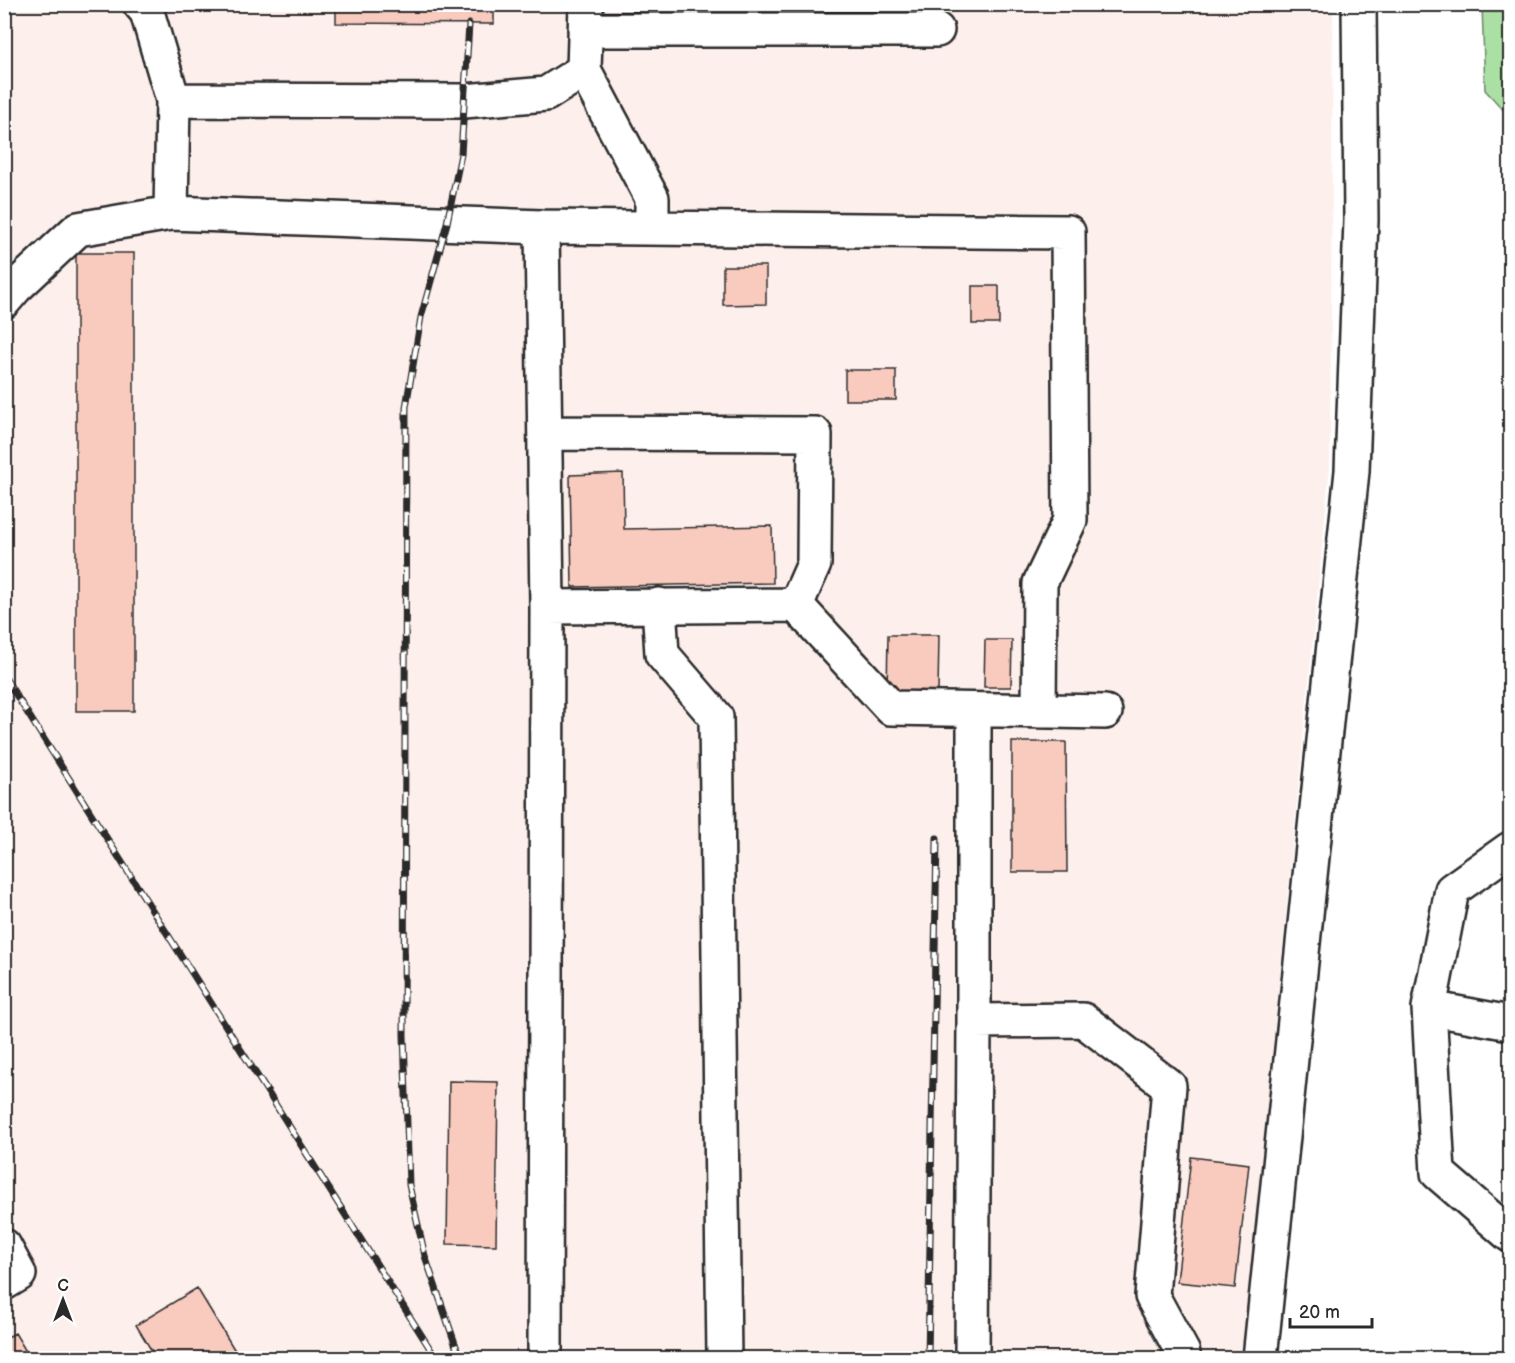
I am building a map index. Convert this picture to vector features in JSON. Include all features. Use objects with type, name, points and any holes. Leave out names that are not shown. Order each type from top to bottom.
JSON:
[{"type":"street","points":[[140,4],[147,12],[173,100],[171,213]]},
{"type":"street","points":[[1260,1359],[1352,471],[1361,220],[1359,4]]},
{"type":"street","points":[[652,226],[652,198],[584,69],[585,17],[937,30]]},
{"type":"street","points":[[173,100],[464,101],[546,94],[584,69]]},
{"type":"street","points":[[4,301],[78,229],[171,213],[543,227],[652,226],[1068,232],[1070,520],[1040,583],[1039,711]]},
{"type":"street","points":[[543,227],[547,607],[545,1359]]},
{"type":"street","points":[[545,433],[815,434],[814,564],[795,605]]},
{"type":"street","points":[[659,605],[662,654],[716,717],[724,1359]]},
{"type":"street","points":[[547,607],[795,605],[891,708],[1106,712]]},
{"type":"street","points":[[972,1359],[974,710]]},
{"type":"street","points":[[1510,849],[1452,890],[1429,1008],[1438,1173],[1510,1235]]},
{"type":"street","points":[[1429,1008],[1510,1023]]},
{"type":"street","points":[[974,1021],[1083,1020],[1169,1086],[1152,1296],[1183,1353],[1182,1359]]},
{"type":"street","points":[[4,1245],[19,1274],[4,1283]]},
{"type":"shaded area","points":[[5,5],[1333,5],[1330,466],[1242,1358],[5,1358]]},
{"type":"green space","points":[[1482,5],[1510,5],[1510,117],[1485,90]]},
{"type":"building","points":[[336,4],[494,4],[494,24],[336,23]]},
{"type":"building","points":[[76,253],[134,253],[134,711],[76,711]]},
{"type":"building","points":[[723,266],[766,266],[766,304],[723,305]]},
{"type":"building","points":[[972,286],[999,286],[999,324],[972,324]]},
{"type":"building","points":[[845,370],[896,370],[896,400],[845,400]]},
{"type":"building","points":[[623,473],[624,529],[772,526],[773,583],[572,587],[570,475]]},
{"type":"building","points":[[888,635],[939,635],[938,692],[887,691]]},
{"type":"building","points":[[985,640],[1012,640],[1011,687],[984,687]]},
{"type":"building","points":[[1012,742],[1066,742],[1067,872],[1012,872]]},
{"type":"building","points":[[449,1081],[498,1082],[496,1245],[447,1244]]},
{"type":"building","points":[[1191,1157],[1249,1164],[1235,1288],[1177,1282]]},
{"type":"building","points":[[197,1288],[239,1358],[156,1358],[136,1325]]},
{"type":"building","points":[[15,1333],[30,1358],[4,1358],[4,1339]]},
{"type":"railway","points":[[460,1358],[425,1256],[409,1185],[404,1035],[406,407],[421,317],[447,223],[461,154],[469,24]]},
{"type":"railway","points":[[4,676],[436,1358]]},
{"type":"railway","points":[[928,1358],[937,838]]}]
